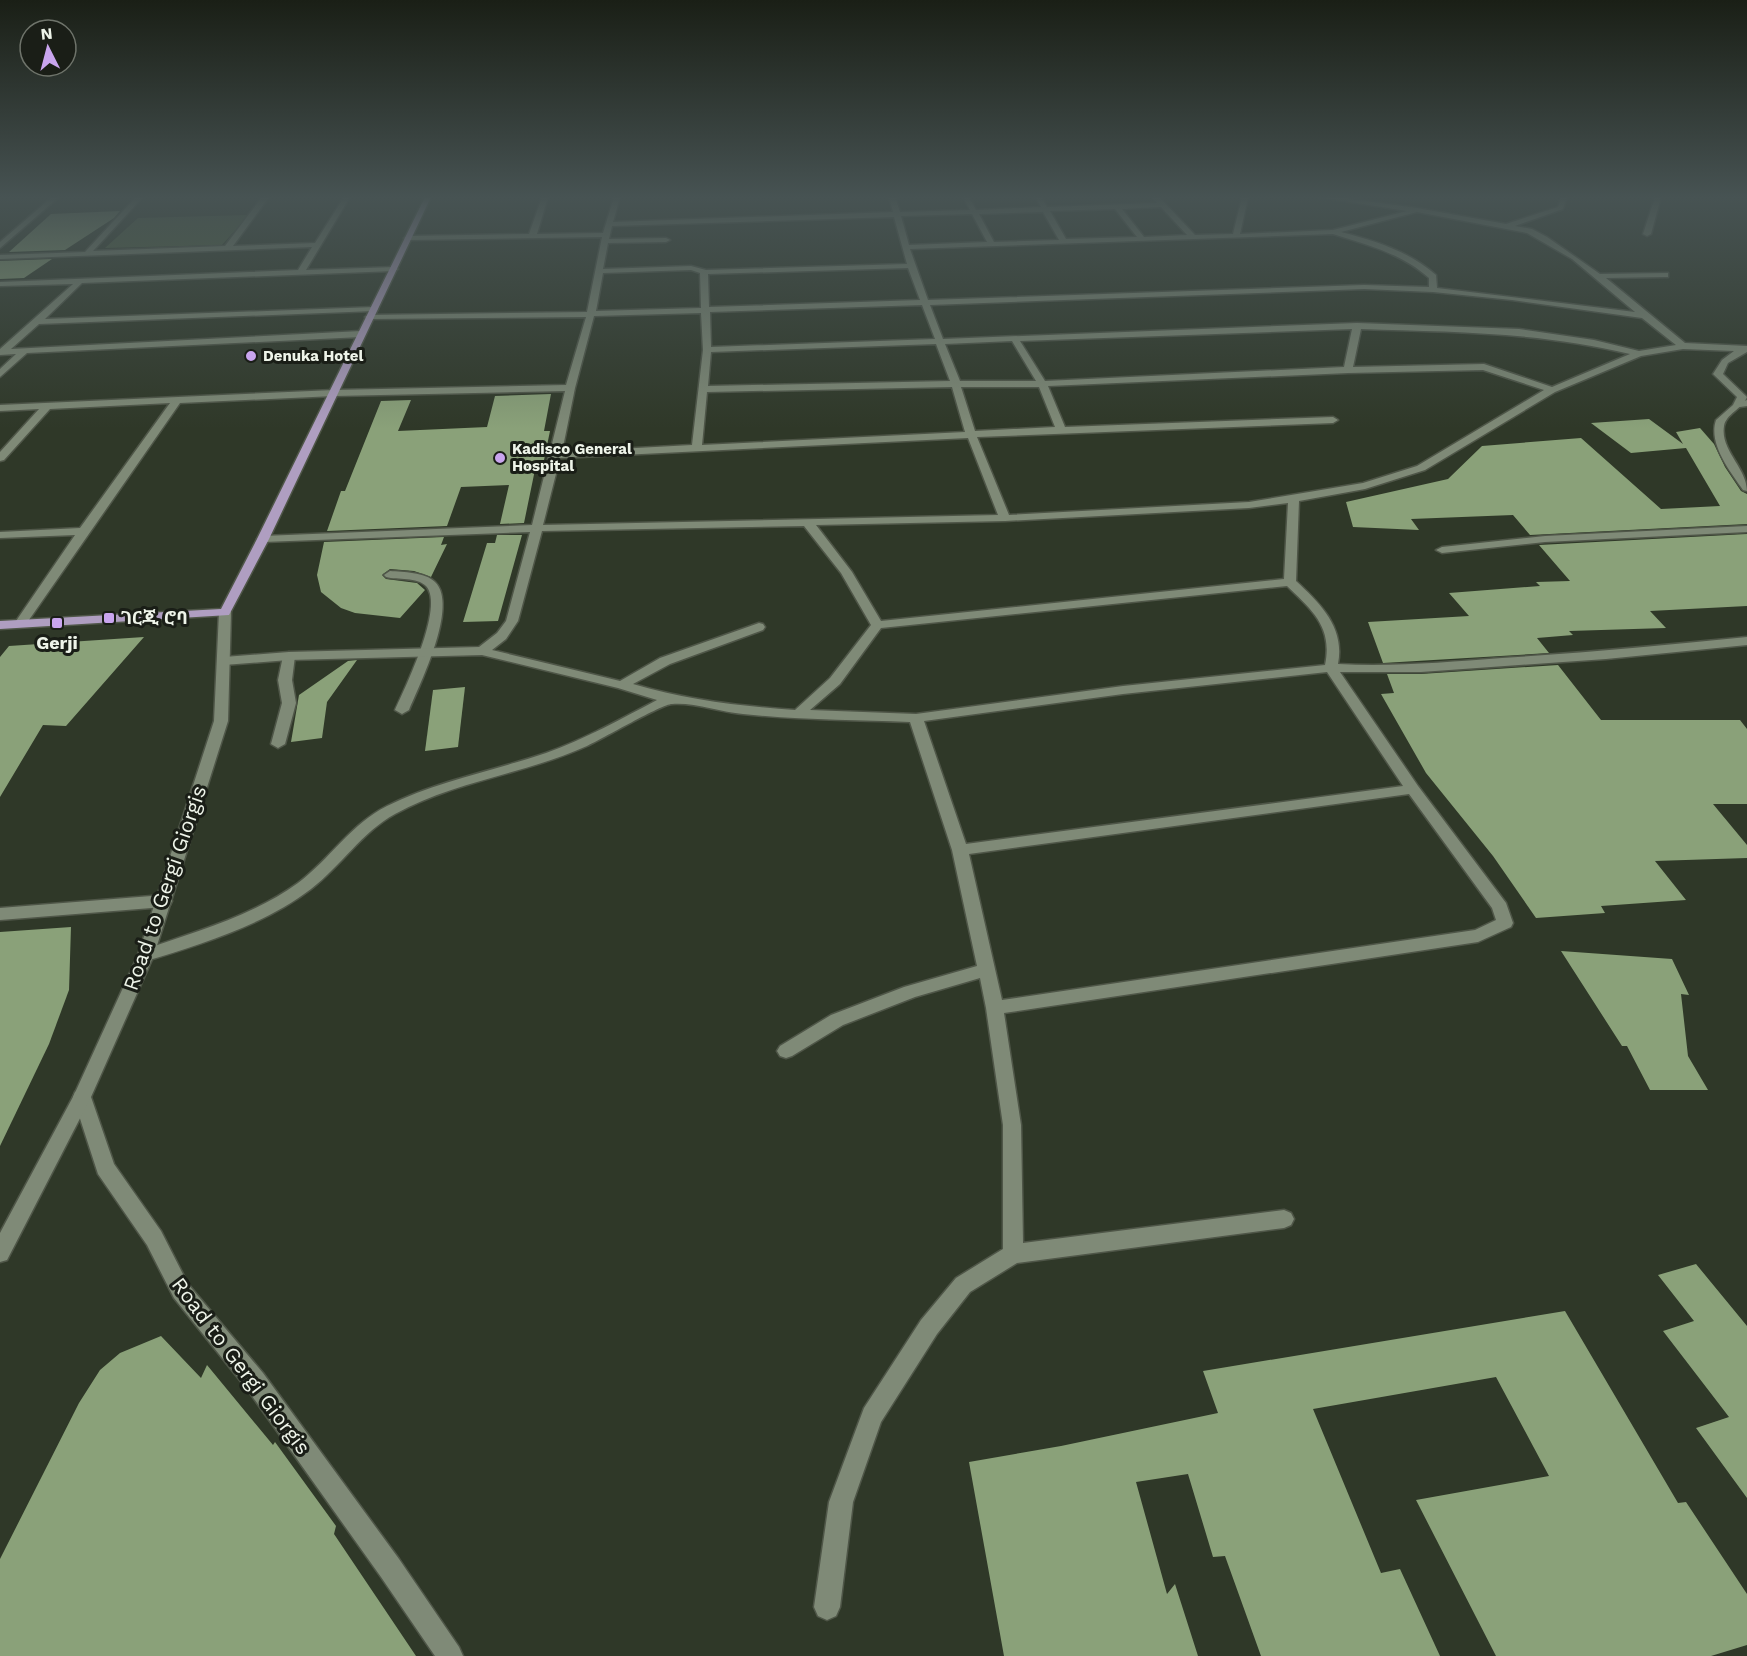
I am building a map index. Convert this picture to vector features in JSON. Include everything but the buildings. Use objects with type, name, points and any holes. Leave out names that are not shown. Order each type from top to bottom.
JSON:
[{"type":"main road","points":[[0,625],[225,612],[263,539],[391,274]]},
{"type":"street","points":[[0,284],[265,274]]},
{"type":"street","points":[[482,651],[502,636],[512,621],[556,455],[570,388],[591,314],[597,274]]},
{"type":"street","points":[[697,448],[707,350],[704,274]]},
{"type":"street","points":[[914,274],[956,384],[971,434],[1005,518]]},
{"type":"street","points":[[1430,274],[1433,277],[1433,290]]},
{"type":"street","points":[[1597,276],[1665,275]]},
{"type":"street","points":[[1597,276],[1683,346]]},
{"type":"street","points":[[1,351],[37,322],[80,281]]},
{"type":"street","points":[[37,322],[371,313],[591,314],[705,311],[1308,287],[1433,290],[1644,316]]},
{"type":"street","points":[[707,350],[1357,326],[1476,329],[1529,333],[1594,343],[1639,354]]},
{"type":"street","points":[[1348,370],[1357,326]]},
{"type":"street","points":[[1,351],[361,334]]},
{"type":"street","points":[[1014,338],[1042,384],[1061,430]]},
{"type":"street","points":[[263,539],[537,528],[1005,518],[1249,505],[1365,486],[1421,468],[1552,390],[1639,354],[1683,346],[1747,349]]},
{"type":"street","points":[[1747,349],[1738,352],[1720,366],[1719,374],[1737,390],[1744,404],[1720,421],[1718,431],[1729,463],[1747,488]]},
{"type":"street","points":[[0,374],[25,350]]},
{"type":"street","points":[[702,389],[1042,384],[1348,370],[1484,367],[1552,390]]},
{"type":"street","points":[[0,408],[334,393],[570,388]]},
{"type":"street","points":[[20,624],[177,400]]},
{"type":"street","points":[[0,458],[46,406]]},
{"type":"street","points":[[556,455],[971,434],[1333,420]]},
{"type":"street","points":[[995,1008],[1478,936],[1505,923],[1500,908],[1413,789],[1331,668],[1334,644],[1327,621],[1290,582],[1294,499]]},
{"type":"street","points":[[808,523],[845,568],[877,626]]},
{"type":"street","points":[[1442,550],[1545,539],[1747,529]]},
{"type":"street","points":[[0,535],[83,531]]},
{"type":"street","points":[[390,574],[418,579],[432,585],[438,597],[428,651],[402,710]]},
{"type":"street","points":[[798,714],[835,681],[877,626],[1290,582]]},
{"type":"street","name":"Road to Gergi Giorgis","points":[[225,612],[221,722],[146,955],[82,1097],[105,1168],[154,1238],[181,1291],[262,1391],[390,1568],[450,1656]]},
{"type":"street","points":[[622,685],[666,661],[759,627]]},
{"type":"street","points":[[224,661],[289,656],[482,651],[622,685],[668,699],[743,710],[916,718],[1123,690],[1331,668],[1376,670],[1421,668],[1606,655],[1747,641]]},
{"type":"street","points":[[278,744],[289,703],[285,681],[289,656]]},
{"type":"street","points":[[146,955],[279,904],[306,885],[355,838],[388,812],[431,792],[509,769],[596,737],[668,699]]},
{"type":"street","points":[[916,718],[960,850],[995,1008],[1012,1125],[1013,1254]]},
{"type":"street","points":[[960,850],[1413,789]]},
{"type":"street","points":[[0,914],[164,901]]},
{"type":"street","points":[[786,1051],[837,1020],[910,992],[987,969]]},
{"type":"street","points":[[0,1253],[82,1097]]},
{"type":"street","points":[[827,1607],[842,1502],[872,1416],[929,1327],[963,1286],[1013,1254],[1284,1218]]},
{"type":"place","name":"Denuka Hotel","points":[[251,356]]},
{"type":"place","name":"Kadisco General Hospital","points":[[500,458]]},
{"type":"place","name":"ገርጂ ሮባ","points":[[109,618]]},
{"type":"place","name":"Gerji","points":[[57,623]]}]
